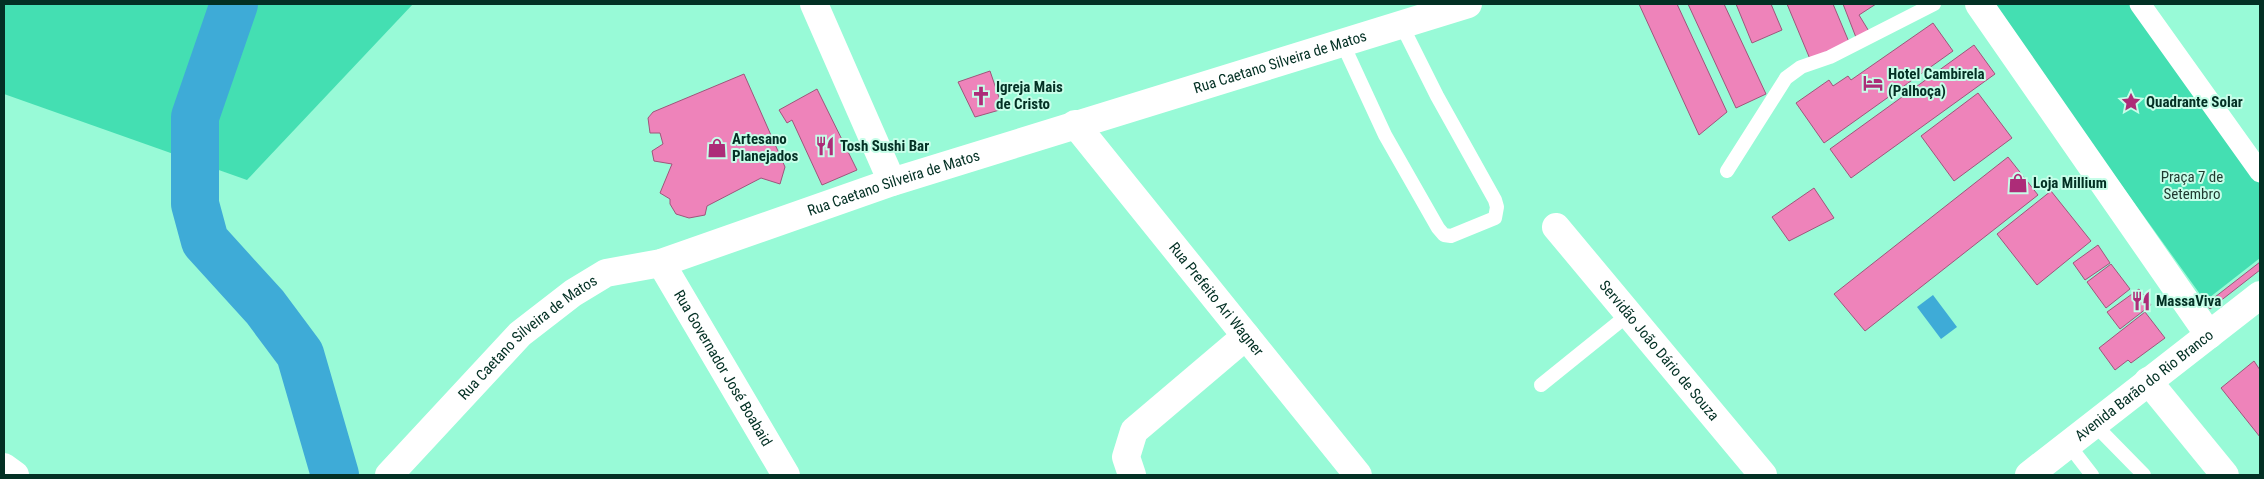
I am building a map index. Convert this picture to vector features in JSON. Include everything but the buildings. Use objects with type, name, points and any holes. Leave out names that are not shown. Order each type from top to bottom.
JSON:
[{"type":"street","points":[[814,4],[892,182]]},
{"type":"street","name":"Rua Caetano Silveira de Matos","points":[[389,475],[520,334],[574,293],[606,273],[661,262],[892,182],[1468,4]]},
{"type":"street","points":[[1979,4],[2210,335]]},
{"type":"street","points":[[2140,4],[2260,172]]},
{"type":"street","name":"Rua Prefeito Ari Wagner","points":[[1075,124],[1358,475]]},
{"type":"street","name":"Servidão João Dário de Souza","points":[[1556,227],[1763,475]]},
{"type":"street","name":"Rua Governador José Boabaid","points":[[661,262],[786,475]]},
{"type":"street","name":"Avenida Barão do Rio Branco","points":[[2029,475],[2260,295]]},
{"type":"street","points":[[1132,475],[1126,457],[1134,430],[1246,336]]},
{"type":"street","points":[[2148,381],[2225,475]]},
{"type":"street","points":[[4,467],[15,475]]},
{"type":"lane","points":[[1727,171],[1786,78],[1800,67],[1830,57],[1934,4]]},
{"type":"lane","points":[[1342,42],[1384,135],[1438,228],[1444,235],[1451,236],[1495,218],[1497,207],[1495,200],[1437,96],[1401,24]]},
{"type":"lane","points":[[1540,385],[1629,314]]},
{"type":"lane","points":[[2094,424],[2144,475]]},
{"type":"lane","points":[[2068,444],[2092,475]]},
{"type":"green space","points":[[4,4],[413,4],[247,180],[4,94]]},
{"type":"green space","name":"Praça 7 de Setembro","points":[[1991,4],[2130,4],[2260,184],[2260,258],[2205,301]]},
{"type":"water","points":[[1933,295],[1957,327],[1941,339],[1917,307]]},
{"type":"waterway","points":[[234,4],[195,117],[195,204],[205,241],[265,307],[300,354],[335,475]]},
{"type":"place","name":"Hotel Cambirela (Palhoça)","points":[[1873,83]]},
{"type":"place","name":"Igreja Mais de Cristo","points":[[981,96]]},
{"type":"place","name":"Quadrante Solar","points":[[2131,102]]},
{"type":"place","name":"Tosh Sushi Bar","points":[[825,146]]},
{"type":"place","name":"Artesano Planejados","points":[[717,148]]},
{"type":"place","name":"Loja Millium","points":[[2018,183]]},
{"type":"place","name":"MassaViva","points":[[2141,301]]}]
